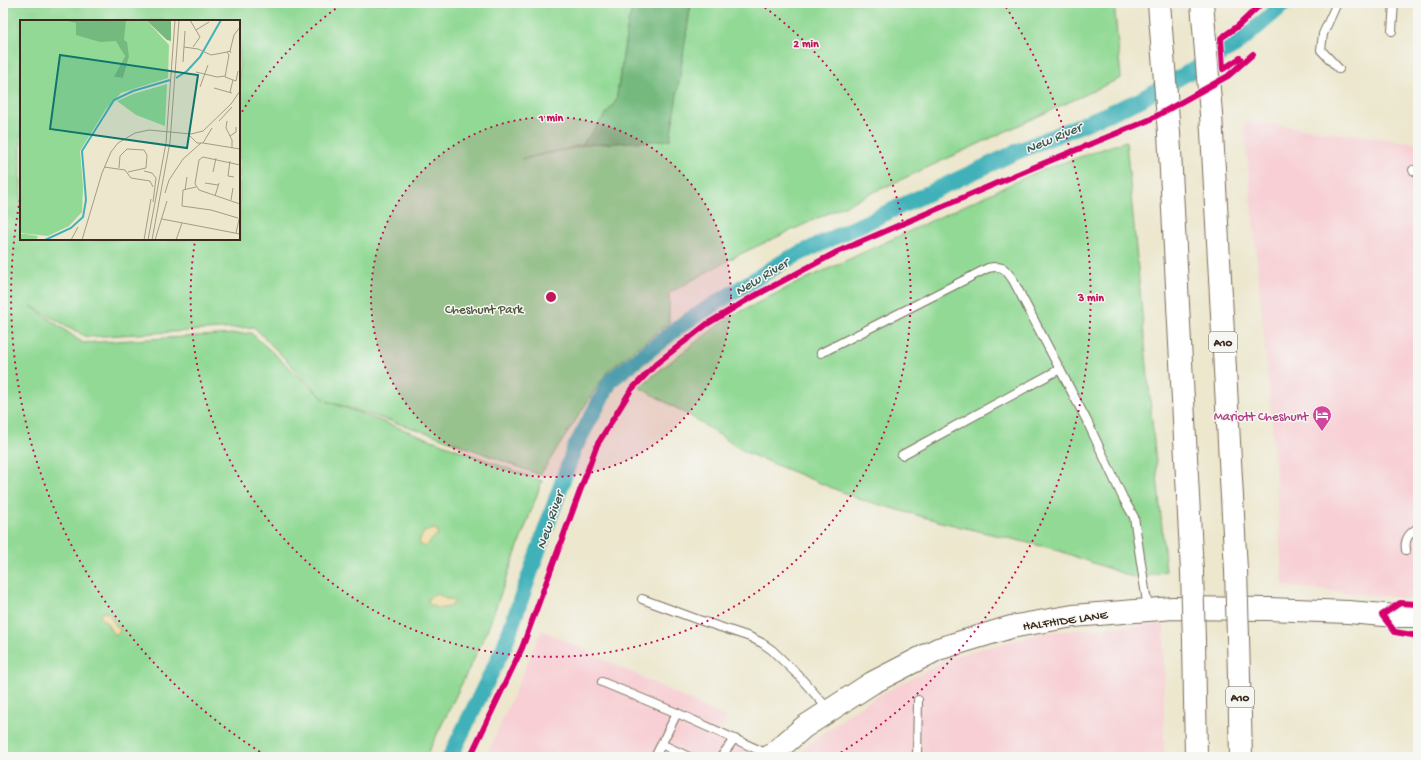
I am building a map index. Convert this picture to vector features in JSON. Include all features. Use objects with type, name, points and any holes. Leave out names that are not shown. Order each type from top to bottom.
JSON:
[{"type":"main road","points":[[1159,3],[1169,133],[1192,572],[1196,757]]},
{"type":"main road","name":"A10","points":[[1202,3],[1211,114],[1236,570],[1241,757]]},
{"type":"main road","name":"HALFHIDE LANE","points":[[770,756],[804,727],[872,683],[938,649],[1011,627],[1073,616],[1173,608],[1268,609],[1418,616]]},
{"type":"main road","name":"HALFHIDE LANE","points":[[1396,616],[1418,623]]},
{"type":"lane","points":[[1337,3],[1323,34],[1321,50],[1339,69]]},
{"type":"lane","points":[[1392,31],[1394,3]]},
{"type":"lane","points":[[821,353],[988,268],[995,266],[1002,267],[1008,272],[1013,280],[1060,369],[1087,421],[1123,498],[1134,517],[1148,610]]},
{"type":"lane","points":[[902,455],[1060,369]]},
{"type":"lane","points":[[1406,550],[1405,545],[1407,537],[1418,528]]},
{"type":"lane","points":[[642,599],[699,620],[750,636],[762,643],[772,650],[798,675],[830,710]]},
{"type":"lane","points":[[602,682],[677,713],[770,756]]},
{"type":"lane","points":[[917,757],[918,700]]},
{"type":"lane","points":[[655,757],[677,713]]},
{"type":"lane","points":[[721,757],[734,739]]},
{"type":"lane","points":[[661,744],[689,757]]},
{"type":"shaded area","points":[[1244,121],[1418,143],[1418,600],[1283,586],[1273,433]]},
{"type":"shaded area","points":[[1164,624],[1164,757],[793,757],[858,707],[951,657],[1046,632]]},
{"type":"shaded area","points":[[542,630],[727,718],[720,736],[755,753],[752,757],[486,757]]},
{"type":"green space","name":"Cheshunt Park","points":[[3,3],[634,3],[628,23],[616,101],[582,145],[522,159],[591,144],[670,139],[691,3],[1114,3],[1121,78],[738,255],[669,293],[669,323],[607,372],[540,475],[434,435],[327,401],[542,481],[486,634],[426,757],[3,757]],"holes":[[[31,306],[87,337],[254,327],[324,399],[251,333],[83,343]]]},
{"type":"green space","points":[[634,3],[691,3],[670,140],[582,145],[616,101],[628,23]]},
{"type":"green space","points":[[1126,141],[1166,571],[1138,579],[1054,549],[945,523],[859,499],[745,452],[692,417],[639,387],[728,318],[791,286],[1039,171]]},
{"type":"sand","points":[[434,529],[438,531],[437,535],[425,547],[421,545],[419,541],[424,532]]},
{"type":"sand","points":[[438,594],[446,599],[454,601],[454,603],[451,606],[441,608],[434,607],[428,603],[428,598]]},
{"type":"sand","points":[[103,612],[110,615],[120,630],[118,634],[113,634],[106,622],[101,619],[100,615]]},
{"type":"waterway","name":"New River","points":[[450,757],[504,647],[574,449],[611,380],[684,323],[786,260],[1014,153],[1138,101],[1235,46],[1285,3]]},
{"type":"cycle path","points":[[1240,58],[1223,69],[1221,38],[1238,26],[1262,3]]},
{"type":"cycle path","points":[[470,757],[522,648],[597,445],[631,390],[657,363],[707,324],[747,300],[837,252],[1025,171],[1149,120],[1228,76],[1253,54]]},
{"type":"cycle path","points":[[1418,604],[1400,603],[1382,615],[1395,632],[1418,636]]},
{"type":"place","name":"Mariott Cheshunt","points":[[1322,432]]}]
